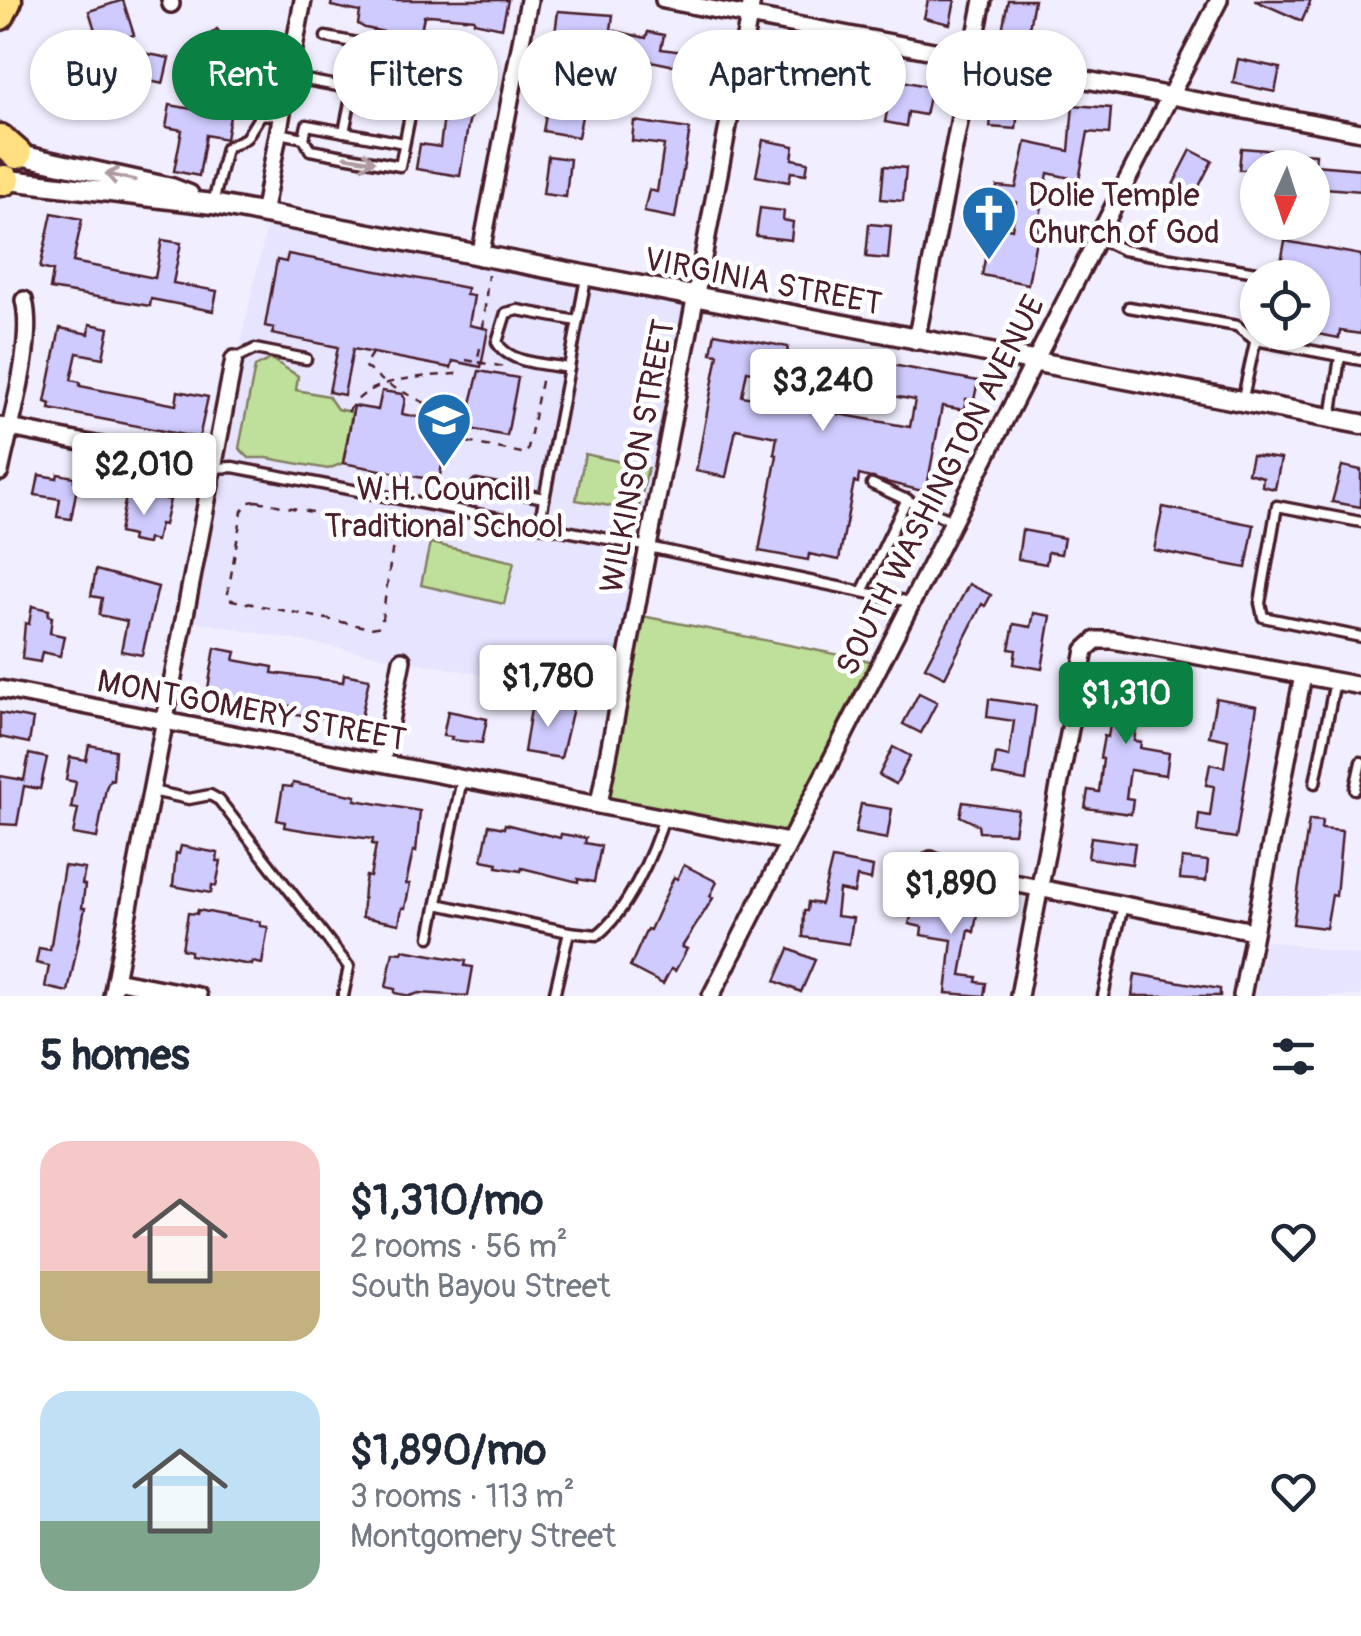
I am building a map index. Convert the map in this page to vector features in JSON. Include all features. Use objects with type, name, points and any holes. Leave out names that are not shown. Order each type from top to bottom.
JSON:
[{"type":"highway","points":[[0,15],[8,0]]},
{"type":"street","points":[[297,30],[303,0]]},
{"type":"street","points":[[485,263],[529,0]]},
{"type":"street","points":[[664,0],[751,8],[926,48]]},
{"type":"street","points":[[977,30],[983,0]]},
{"type":"street","name":"SOUTH WASHINGTON AVENUE","points":[[711,996],[1219,0]]},
{"type":"street","name":"WILKINSON STREET","points":[[599,804],[751,8]]},
{"type":"street","points":[[1087,80],[1361,132]]},
{"type":"street","points":[[263,214],[281,120]]},
{"type":"street","points":[[916,341],[960,120]]},
{"type":"street","name":"VIRGINIA STREET","points":[[4,164],[170,188],[213,204]]},
{"type":"street","name":"VIRGINIA STREET","points":[[4,164],[263,214],[485,263],[586,278],[1361,424]]},
{"type":"street","points":[[0,472],[4,427],[29,319],[24,300]]},
{"type":"street","points":[[198,996],[113,988],[234,359]]},
{"type":"street","points":[[4,427],[213,468]]},
{"type":"street","points":[[1019,996],[1084,650],[1096,640],[1112,640],[1361,686]]},
{"type":"street","points":[[382,762],[402,660]]},
{"type":"street","points":[[1242,996],[1303,675]]},
{"type":"street","name":"MONTGOMERY STREET","points":[[0,690],[789,842]]},
{"type":"street","points":[[931,860],[959,872],[1254,930]]},
{"type":"lane","points":[[326,37],[333,38]]},
{"type":"lane","points":[[213,204],[226,148],[246,138],[256,120]]},
{"type":"lane","points":[[344,132],[347,120]]},
{"type":"lane","points":[[404,144],[307,125],[304,138],[310,150],[400,166],[408,120]]},
{"type":"lane","points":[[278,133],[304,138]]},
{"type":"lane","points":[[1097,238],[1123,250],[1240,269]]},
{"type":"lane","points":[[539,526],[586,278]]},
{"type":"lane","points":[[1129,307],[1240,328]]},
{"type":"lane","points":[[568,368],[511,357],[502,352],[497,342],[506,313],[518,310],[577,321]]},
{"type":"lane","points":[[234,359],[254,349],[306,359]]},
{"type":"lane","points":[[1242,402],[1253,350]]},
{"type":"lane","points":[[1305,350],[1361,360]]},
{"type":"lane","points":[[1331,418],[1340,357]]},
{"type":"lane","points":[[213,468],[233,467],[910,602]]},
{"type":"lane","points":[[872,484],[952,521]]},
{"type":"lane","points":[[477,485],[544,498]]},
{"type":"lane","points":[[862,592],[907,500]]},
{"type":"lane","points":[[1361,522],[1277,506],[1260,603],[1263,616],[1361,636]]},
{"type":"lane","points":[[1314,783],[1335,681]]},
{"type":"lane","points":[[1355,789],[1361,762]]},
{"type":"lane","points":[[430,937],[462,778]]},
{"type":"lane","points":[[151,791],[189,799],[210,795],[219,800],[349,967],[344,996]]},
{"type":"lane","points":[[437,904],[569,932],[597,934],[611,924],[656,842],[664,817]]},
{"type":"lane","points":[[1103,996],[1123,904]]},
{"type":"lane","points":[[554,996],[569,932]]},
{"type":"path","points":[[483,328],[485,263]]},
{"type":"path","points":[[477,362],[480,348]]},
{"type":"path","points":[[372,353],[364,366],[385,382],[455,418]]},
{"type":"path","points":[[466,360],[510,368]]},
{"type":"path","points":[[348,412],[354,401],[385,382],[464,373]]},
{"type":"path","points":[[451,439],[528,454],[542,374]]},
{"type":"path","points":[[256,500],[392,528],[395,531],[384,609],[382,626],[371,628],[227,599],[244,506],[256,500]]},
{"type":"shaded area","name":"W.H. Councill Traditional School","points":[[268,221],[700,308],[625,701],[192,621],[245,322]]},
{"type":"shaded area","points":[[1265,940],[1361,956],[1361,996],[1254,996]]},
{"type":"green space","points":[[271,359],[298,376],[296,390],[328,396],[337,409],[352,412],[343,463],[328,469],[249,458],[239,448],[255,367]]},
{"type":"green space","points":[[585,454],[648,468],[638,511],[576,500]]},
{"type":"green space","points":[[430,543],[514,562],[504,604],[421,585]]},
{"type":"green space","points":[[642,616],[870,661],[784,833],[608,799]]},
{"type":"building","points":[[123,0],[132,30],[95,30],[89,11]]},
{"type":"building","points":[[332,0],[508,0],[502,28],[474,19],[430,15],[424,16],[421,30],[375,30],[358,24],[360,12],[331,6]]},
{"type":"building","points":[[928,0],[955,0],[950,24],[924,18]]},
{"type":"building","points":[[1008,0],[1034,0],[1029,30],[1002,30]]},
{"type":"building","points":[[1254,0],[1311,0],[1302,21]]},
{"type":"building","points":[[558,11],[613,15],[611,30],[555,30]]},
{"type":"building","points":[[652,33],[664,35],[661,49],[672,50],[672,65],[652,61]]},
{"type":"building","points":[[152,55],[169,58],[163,84],[152,82]]},
{"type":"building","points":[[1238,59],[1280,68],[1275,92],[1233,83]]},
{"type":"building","points":[[906,82],[926,86],[925,115],[908,112],[906,126],[885,122],[906,120]]},
{"type":"building","points":[[170,105],[172,120],[229,120],[226,139],[206,135],[199,176],[174,171],[182,130],[166,127]]},
{"type":"building","points":[[1087,106],[1111,108],[1109,134],[1088,132],[1079,180],[1048,173],[1028,284],[982,275],[989,238],[975,234],[979,221],[1012,229],[1016,202],[995,199],[997,186],[1016,188],[1026,142],[1069,151],[1072,120],[1087,120]]},
{"type":"building","points":[[443,120],[470,120],[460,176],[416,169],[420,144],[440,147]]},
{"type":"building","points":[[545,120],[581,120],[578,137],[543,131]]},
{"type":"building","points":[[991,120],[1017,120],[1016,129],[990,127]]},
{"type":"building","points":[[634,121],[690,129],[675,218],[644,212],[649,190],[657,192],[664,145],[632,141]]},
{"type":"building","points":[[763,140],[794,146],[792,159],[808,162],[806,174],[791,172],[789,182],[756,176]]},
{"type":"building","points":[[1191,150],[1212,161],[1194,196],[1173,185]]},
{"type":"building","points":[[548,156],[570,159],[566,197],[543,194]]},
{"type":"building","points":[[884,166],[906,168],[903,201],[881,199]]},
{"type":"building","points":[[1330,166],[1361,169],[1361,191],[1330,188]]},
{"type":"building","points":[[760,208],[784,211],[783,220],[793,222],[791,240],[756,236]]},
{"type":"building","points":[[52,213],[82,219],[73,262],[155,278],[162,240],[181,243],[173,283],[217,291],[213,311],[151,299],[150,306],[50,289],[53,271],[40,268]]},
{"type":"building","points":[[869,224],[891,226],[888,259],[866,257]]},
{"type":"building","points":[[1285,241],[1361,255],[1361,334],[1340,331],[1339,338],[1330,336],[1330,260],[1281,260]]},
{"type":"building","points":[[288,254],[467,288],[466,295],[474,296],[469,325],[488,329],[481,367],[453,361],[451,368],[353,349],[344,395],[329,392],[338,347],[272,334],[274,328],[265,326],[277,260],[286,262]]},
{"type":"building","points":[[90,324],[109,328],[103,358],[77,353],[71,380],[80,382],[80,386],[176,405],[178,391],[208,397],[199,438],[50,409],[51,404],[45,402],[60,328],[89,334]]},
{"type":"building","points":[[715,333],[788,347],[786,360],[829,368],[829,364],[858,370],[860,359],[978,381],[974,400],[966,399],[964,410],[942,406],[926,492],[859,475],[858,483],[854,482],[839,560],[809,554],[808,560],[759,551],[777,437],[736,429],[726,477],[696,471],[718,354],[711,353]],"holes":[[[747,371],[791,379],[786,404],[742,396]],[[843,387],[915,400],[910,427],[838,414]]]},
{"type":"building","points":[[479,371],[518,378],[507,436],[465,428]]},
{"type":"building","points":[[382,391],[402,394],[402,414],[458,425],[452,461],[443,459],[439,481],[343,463],[354,406],[378,410]]},
{"type":"building","points":[[1252,455],[1281,459],[1275,489],[1262,486],[1263,477],[1248,473]]},
{"type":"building","points":[[1342,466],[1361,470],[1361,507],[1332,502]]},
{"type":"building","points":[[58,474],[74,477],[78,482],[71,519],[57,517],[60,499],[35,495],[39,475],[57,478]]},
{"type":"building","points":[[141,494],[170,500],[156,541],[148,539],[147,544],[131,541],[132,536],[119,533],[126,496],[140,498]]},
{"type":"building","points":[[1163,507],[1254,525],[1246,568],[1154,550]]},
{"type":"building","points":[[1022,530],[1064,538],[1061,554],[1048,552],[1046,564],[1018,559]]},
{"type":"building","points":[[96,570],[158,587],[142,655],[121,651],[127,621],[99,615],[102,598],[91,596]]},
{"type":"building","points":[[969,584],[991,595],[985,606],[982,604],[945,677],[925,667]]},
{"type":"building","points":[[32,606],[49,610],[50,633],[64,636],[60,656],[42,652],[40,662],[22,659],[25,623],[29,624]]},
{"type":"building","points":[[1034,613],[1051,616],[1042,669],[1014,664],[1016,650],[1009,649],[1014,624],[1031,627]]},
{"type":"building","points":[[215,648],[236,652],[234,660],[273,667],[272,673],[343,682],[344,674],[369,679],[360,723],[288,713],[290,706],[207,694]]},
{"type":"building","points":[[1117,678],[1163,684],[1158,712],[1139,709],[1134,741],[1141,742],[1140,748],[1169,753],[1166,775],[1130,770],[1126,798],[1133,799],[1131,814],[1085,808],[1088,790],[1099,792],[1103,759],[1100,758],[1104,736],[1108,737]]},
{"type":"building","points":[[919,693],[937,702],[921,733],[903,724]]},
{"type":"building","points":[[1216,698],[1257,706],[1236,838],[1197,832],[1199,814],[1210,816],[1214,786],[1206,785],[1210,764],[1224,767],[1228,740],[1209,736]]},
{"type":"building","points":[[989,699],[1036,706],[1026,781],[993,775],[996,754],[1009,757],[1014,721],[987,717]]},
{"type":"building","points":[[540,702],[573,708],[561,758],[524,752],[531,709],[537,710]]},
{"type":"building","points":[[448,711],[487,719],[482,743],[443,736]]},
{"type":"building","points":[[0,713],[33,719],[29,743],[0,737]]},
{"type":"building","points":[[89,745],[115,750],[113,780],[106,788],[97,838],[73,834],[78,809],[71,808],[76,782],[66,780],[70,757],[86,760]]},
{"type":"building","points":[[893,747],[910,756],[896,784],[879,775]]},
{"type":"building","points":[[29,754],[47,758],[40,789],[24,786],[17,825],[0,824],[0,776],[24,780]]},
{"type":"building","points":[[293,783],[356,796],[355,800],[420,811],[416,852],[413,851],[406,884],[410,884],[399,924],[362,917],[366,876],[370,877],[376,845],[372,844],[373,839],[284,827],[285,822],[277,820],[283,786],[292,787]]},
{"type":"building","points":[[963,802],[1018,810],[1014,833],[979,832],[978,825],[960,816]]},
{"type":"building","points":[[861,804],[892,809],[887,839],[855,833]]},
{"type":"building","points":[[1309,820],[1322,821],[1321,829],[1342,831],[1336,896],[1332,895],[1326,928],[1293,924]]},
{"type":"building","points":[[505,824],[560,838],[561,834],[586,838],[585,843],[601,846],[594,882],[497,867],[498,863],[482,860],[489,825],[504,828]]},
{"type":"building","points":[[1091,837],[1135,843],[1132,864],[1088,858]]},
{"type":"building","points":[[181,846],[218,853],[217,861],[221,861],[211,893],[173,886],[176,853],[179,854]]},
{"type":"building","points":[[1182,858],[1208,861],[1206,881],[1180,879]]},
{"type":"building","points":[[832,859],[873,867],[871,880],[857,877],[854,893],[839,890],[836,916],[853,918],[849,944],[803,937],[804,911],[808,902],[821,904]]},
{"type":"building","points":[[684,865],[717,882],[710,896],[713,898],[682,947],[687,949],[663,984],[630,967],[674,877],[677,879]]},
{"type":"building","points":[[64,866],[85,869],[85,908],[68,992],[45,987],[49,966],[36,963],[39,948],[50,950]]},
{"type":"building","points":[[932,898],[955,904],[956,898],[979,902],[974,932],[969,930],[961,975],[986,983],[984,996],[946,993],[952,940],[921,935],[922,927],[909,924],[915,902],[930,905]]},
{"type":"building","points":[[198,910],[268,927],[262,964],[190,955],[190,951],[182,949],[188,913],[197,914]]},
{"type":"building","points":[[789,949],[815,960],[801,992],[775,981]]},
{"type":"building","points":[[403,950],[466,961],[465,966],[473,967],[468,996],[410,996],[386,987],[393,952]]},
{"type":"building","points":[[1135,974],[1220,989],[1220,996],[1132,996]]},
{"type":"place","name":"Dolie Temple Church of God","points":[[989,262]]},
{"type":"place","name":"W.H. Councill Traditional School","points":[[444,469]]}]
